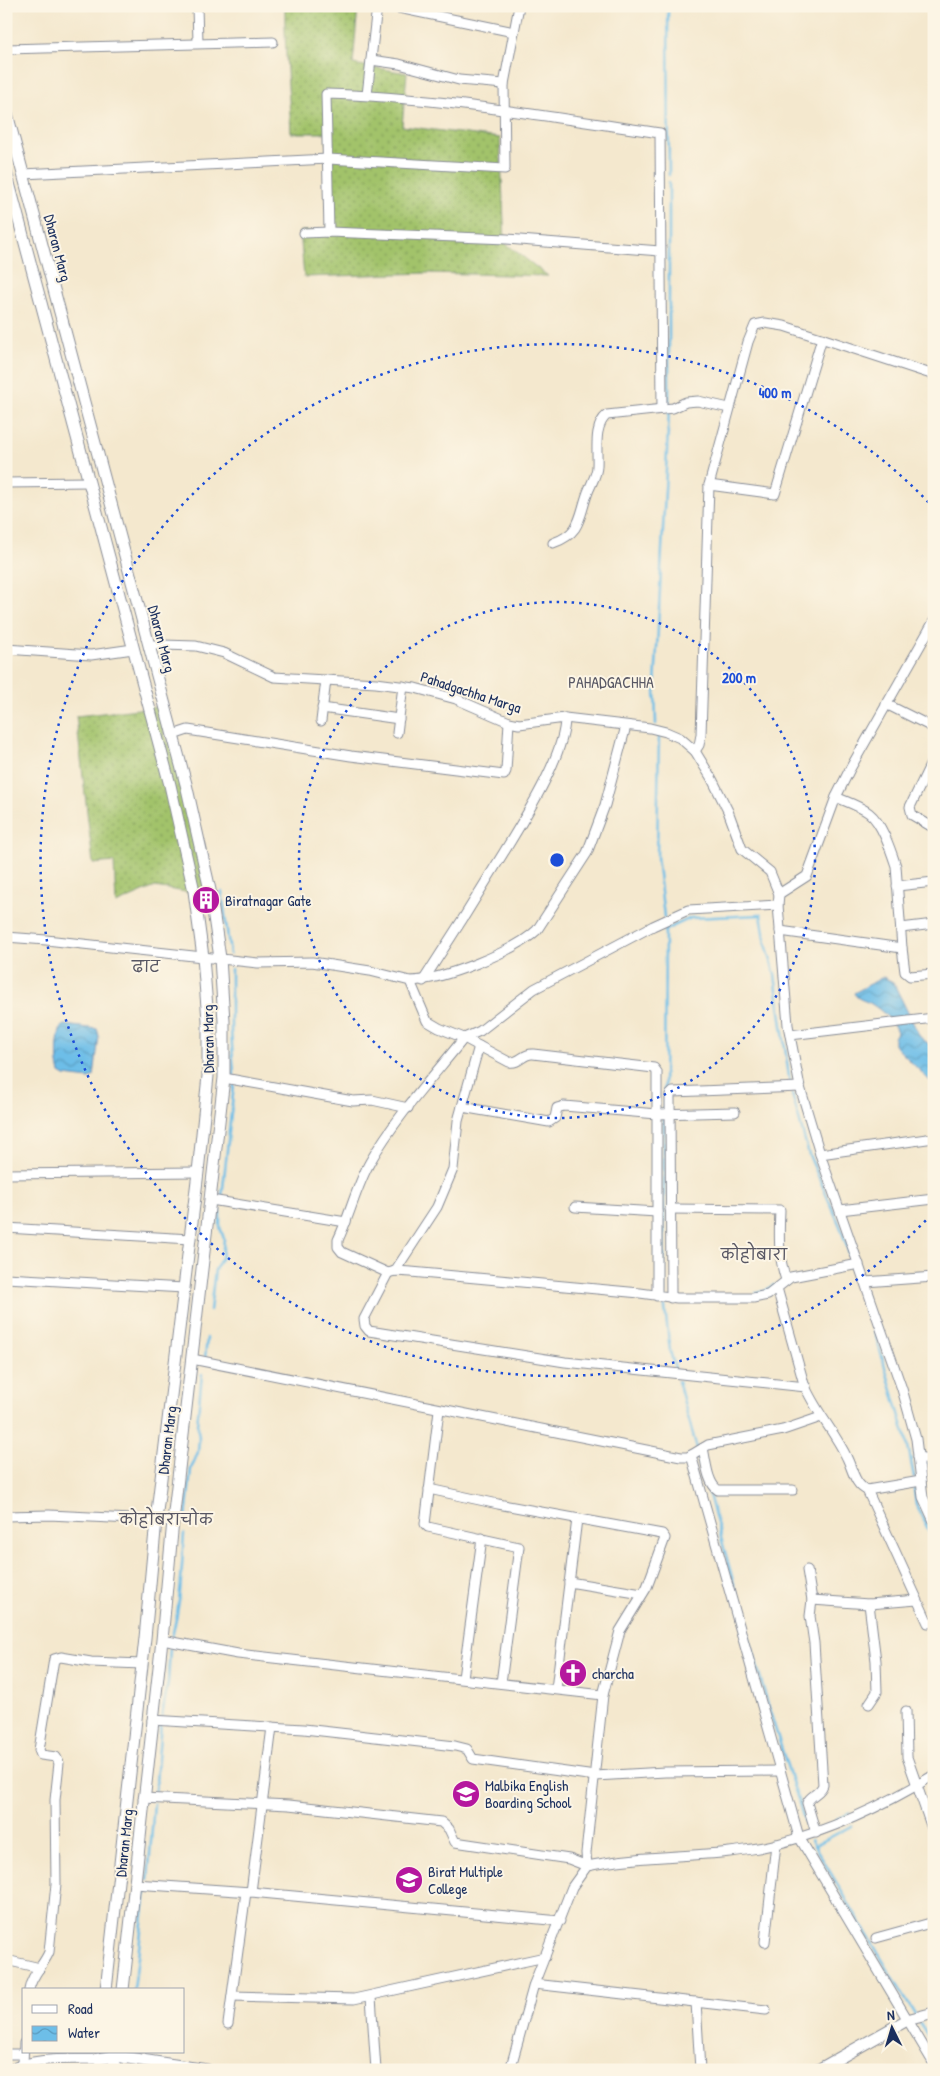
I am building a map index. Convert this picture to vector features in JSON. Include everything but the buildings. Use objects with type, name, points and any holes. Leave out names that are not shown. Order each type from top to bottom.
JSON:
[{"type":"main road","name":"Dharan Marg","points":[[6,110],[186,784],[210,890],[220,958],[224,1021],[224,1078],[173,1521],[162,1640],[123,1988]]},
{"type":"main road","name":"Dharan Marg","points":[[6,172],[170,785],[194,891],[204,956],[208,1020],[208,1076],[198,1172],[156,1520],[106,1988]]},
{"type":"main road","points":[[818,2070],[907,2020],[934,2014]]},
{"type":"main road","points":[[98,2060],[115,2054],[207,2070]]},
{"type":"main road","points":[[114,2070],[115,2054]]},
{"type":"street","points":[[197,6],[198,44]]},
{"type":"street","points":[[367,95],[377,6]]},
{"type":"street","points":[[390,6],[514,32]]},
{"type":"street","points":[[23,174],[328,159],[504,169],[504,84],[519,6]]},
{"type":"street","points":[[6,49],[273,42]]},
{"type":"street","points":[[371,60],[399,64],[459,80],[504,84]]},
{"type":"street","points":[[329,232],[326,94],[367,95],[504,110],[660,133],[662,409]]},
{"type":"street","points":[[304,233],[329,232],[508,239],[660,251]]},
{"type":"street","points":[[695,751],[699,745],[700,735],[709,485],[748,342],[755,325],[765,323],[784,326],[934,375]]},
{"type":"street","points":[[709,485],[774,494],[822,338]]},
{"type":"street","points":[[553,543],[562,540],[574,530],[581,520],[588,493],[598,468],[596,455],[598,434],[600,422],[603,418],[612,414],[673,408],[686,402],[698,401],[730,408]]},
{"type":"street","points":[[6,483],[88,482]]},
{"type":"street","points":[[779,894],[806,876],[836,797],[886,704],[934,621]]},
{"type":"street","name":"Pahadgachha Marga","points":[[149,648],[153,645],[163,644],[196,646],[224,653],[274,677],[404,686],[456,699],[509,722],[519,724],[565,718],[650,728],[680,738],[695,751],[712,778],[728,811],[742,849],[770,872],[779,894],[780,931],[790,1035],[800,1087],[820,1154],[902,1389],[916,1439],[924,1497],[934,1521]]},
{"type":"street","points":[[6,649],[91,655],[133,649]]},
{"type":"street","points":[[321,721],[326,680]]},
{"type":"street","points":[[397,733],[404,686]]},
{"type":"street","points":[[886,704],[934,728]]},
{"type":"street","points":[[322,708],[399,719]]},
{"type":"street","points":[[423,980],[534,803],[558,750],[565,730],[565,718]]},
{"type":"street","points":[[173,735],[188,730],[351,756],[504,775],[506,771],[509,722]]},
{"type":"street","points":[[6,938],[46,940],[258,963],[312,962],[410,981],[441,977],[527,939],[537,930],[587,853],[605,805],[626,726]]},
{"type":"street","points":[[934,757],[910,807],[912,815],[934,828]]},
{"type":"street","points":[[836,797],[874,818],[892,854],[897,886],[904,969],[907,974],[914,976],[934,974]]},
{"type":"street","points":[[897,886],[934,882]]},
{"type":"street","points":[[778,905],[688,910],[653,926],[534,990],[480,1031],[464,1038],[408,1108],[371,1162],[362,1179],[338,1240],[338,1247],[342,1252],[391,1272],[671,1298],[753,1298],[768,1295],[786,1280],[799,1274],[859,1264]]},
{"type":"street","points":[[901,928],[934,924]]},
{"type":"street","points":[[780,931],[902,948]]},
{"type":"street","points":[[410,981],[427,1021],[513,1063],[526,1054],[533,1054],[654,1068],[657,1072],[657,1296]]},
{"type":"street","points":[[790,1035],[912,1019],[934,1018]]},
{"type":"street","points":[[480,1046],[458,1121],[453,1169],[437,1207],[391,1272],[364,1319],[365,1326],[369,1331],[565,1362],[806,1387]]},
{"type":"street","points":[[224,1078],[353,1101],[372,1100],[408,1108]]},
{"type":"street","points":[[671,1298],[670,1095],[673,1092],[800,1087]]},
{"type":"street","points":[[462,1107],[549,1122],[555,1118],[557,1108],[564,1106],[657,1114],[735,1112]]},
{"type":"street","points":[[820,1154],[934,1138]]},
{"type":"street","points":[[6,1174],[198,1172]]},
{"type":"street","points":[[840,1210],[934,1199]]},
{"type":"street","points":[[211,1200],[346,1222]]},
{"type":"street","points":[[575,1207],[657,1212]]},
{"type":"street","points":[[670,1209],[780,1210],[779,1239],[786,1280]]},
{"type":"street","points":[[6,1228],[190,1239]]},
{"type":"street","points":[[865,1282],[934,1277]]},
{"type":"street","points":[[6,1278],[184,1288]]},
{"type":"street","points":[[778,1288],[806,1387],[821,1417],[846,1456],[858,1485],[867,1490],[928,1623],[934,1622]]},
{"type":"street","points":[[192,1359],[681,1457],[691,1455],[708,1445],[783,1430],[821,1417]]},
{"type":"street","points":[[439,1410],[425,1515],[426,1526],[519,1547],[501,1682]]},
{"type":"street","points":[[703,1448],[710,1478],[714,1488],[718,1490],[793,1490]]},
{"type":"street","points":[[691,1455],[799,1837],[934,2064]]},
{"type":"street","points":[[918,1457],[934,1460]]},
{"type":"street","points":[[867,1490],[922,1481]]},
{"type":"street","points":[[429,1489],[498,1504],[662,1534],[665,1542],[642,1594],[620,1630],[603,1695],[586,1853],[587,1866],[572,1887],[534,1984],[510,2070]]},
{"type":"street","points":[[6,1516],[49,1515],[173,1521]]},
{"type":"street","points":[[556,1689],[577,1519]]},
{"type":"street","points":[[463,1678],[482,1538]]},
{"type":"street","points":[[807,1570],[812,1600],[810,1616],[814,1643],[823,1786],[806,1803],[816,1833]]},
{"type":"street","points":[[569,1582],[642,1594]]},
{"type":"street","points":[[812,1600],[869,1604],[917,1600]]},
{"type":"street","points":[[869,1604],[876,1661],[877,1692],[869,1704]]},
{"type":"street","points":[[162,1640],[238,1654],[501,1682],[603,1695]]},
{"type":"street","points":[[30,1988],[32,1979],[49,1952],[56,1884],[55,1800],[59,1760],[56,1757],[41,1754],[39,1751],[54,1659],[62,1657],[91,1662],[142,1664]]},
{"type":"street","points":[[906,1711],[907,1757],[934,1834]]},
{"type":"street","points":[[152,1720],[272,1727],[455,1746],[467,1749],[473,1759],[595,1776],[665,1772],[780,1771]]},
{"type":"street","points":[[228,2024],[272,1727]]},
{"type":"street","points":[[143,1798],[289,1805],[441,1822],[449,1829],[455,1842],[568,1859],[587,1866],[609,1861],[776,1844],[829,1829],[934,1775]]},
{"type":"street","points":[[765,1942],[776,1844]]},
{"type":"street","points":[[135,1884],[248,1892],[560,1921]]},
{"type":"street","points":[[876,1938],[934,1922]]},
{"type":"street","points":[[232,1996],[354,1999],[371,1997],[545,1957]]},
{"type":"street","points":[[6,1960],[40,1968]]},
{"type":"street","points":[[534,1984],[766,2010]]},
{"type":"street","points":[[371,1997],[376,2070]]},
{"type":"street","points":[[696,2002],[700,2070]]},
{"type":"street","points":[[6,2054],[34,2061],[98,2060]]},
{"type":"street","points":[[9,2070],[23,2059],[23,2054]]},
{"type":"green space","points":[[285,6],[358,6],[353,64],[407,73],[402,126],[500,138],[505,243],[548,276],[428,273],[304,277],[300,231],[328,232],[327,133],[291,133]]},
{"type":"green space","points":[[165,706],[164,734],[181,765],[211,896],[155,887],[116,904],[114,862],[93,864],[76,716]]},
{"type":"water","points":[[883,977],[893,982],[920,1037],[934,1048],[934,1085],[894,1045],[894,1038],[897,1032],[886,1015],[854,993]]},
{"type":"water","points":[[64,1025],[97,1029],[99,1036],[94,1076],[89,1079],[65,1076],[60,1073],[58,1044],[61,1027]]},
{"type":"waterway","points":[[668,6],[669,175]]},
{"type":"waterway","points":[[669,182],[669,405]]},
{"type":"waterway","points":[[656,724],[655,687],[669,411]]},
{"type":"waterway","points":[[659,735],[657,857],[664,917]]},
{"type":"waterway","points":[[222,892],[230,954]]},
{"type":"waterway","points":[[664,1111],[665,930],[691,918],[761,915],[766,944],[775,975],[790,1084]]},
{"type":"waterway","points":[[231,969],[231,1030],[234,1075]]},
{"type":"waterway","points":[[222,1197],[234,1085]]},
{"type":"waterway","points":[[792,1094],[809,1155],[840,1226],[852,1262]]},
{"type":"waterway","points":[[664,1118],[664,1293]]},
{"type":"waterway","points":[[210,1310],[215,1270],[222,1257],[224,1239],[220,1227],[220,1211]]},
{"type":"waterway","points":[[857,1274],[906,1437],[914,1477]]},
{"type":"waterway","points":[[756,1293],[765,1291],[774,1285]]},
{"type":"waterway","points":[[664,1299],[670,1351],[676,1372]]},
{"type":"waterway","points":[[205,1359],[207,1338]]},
{"type":"waterway","points":[[186,1518],[191,1469],[198,1452],[199,1437],[197,1424],[202,1374]]},
{"type":"waterway","points":[[678,1381],[697,1449]]},
{"type":"waterway","points":[[699,1459],[770,1712],[808,1832]]},
{"type":"waterway","points":[[926,1463],[934,1465]]},
{"type":"waterway","points":[[914,1489],[916,1504],[934,1542]]},
{"type":"waterway","points":[[172,1637],[179,1598],[184,1534]]},
{"type":"waterway","points":[[162,1716],[168,1683],[170,1649]]},
{"type":"waterway","points":[[155,1794],[161,1724]]},
{"type":"waterway","points":[[148,1880],[154,1803]]},
{"type":"waterway","points":[[836,1820],[850,1813]]},
{"type":"waterway","points":[[814,1846],[851,1826]]},
{"type":"waterway","points":[[811,1840],[915,2015]]},
{"type":"waterway","points":[[134,1988],[146,1890]]},
{"type":"waterway","points":[[920,2023],[934,2046]]},
{"type":"place","name":"Biratnagar Gate","points":[[206,900]]},
{"type":"place","name":"charcha","points":[[573,1673]]},
{"type":"place","name":"Malbika English Boarding School","points":[[466,1794]]},
{"type":"place","name":"Birat Multiple College","points":[[409,1880]]},
{"type":"district","name":"PAHADGACHHA","points":[[611,682]]},
{"type":"district","name":"ढाट","points":[[146,966]]},
{"type":"district","name":"कोहोबारा","points":[[754,1254]]},
{"type":"district","name":"कोहोबराचोक","points":[[166,1519]]}]
